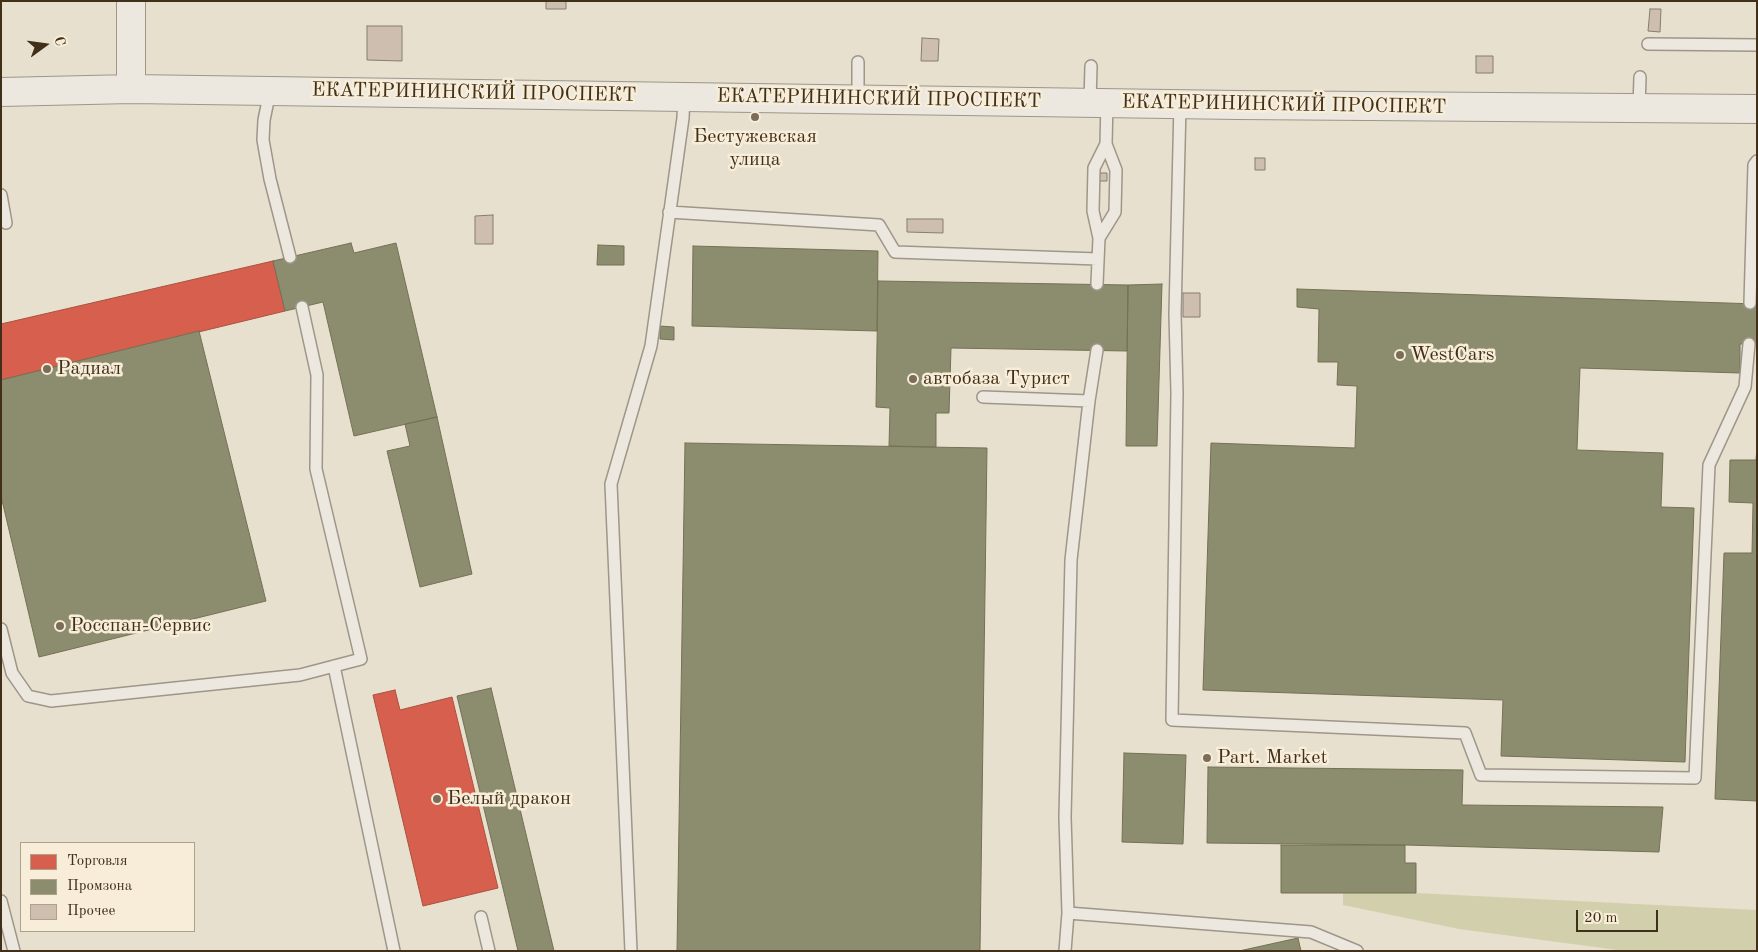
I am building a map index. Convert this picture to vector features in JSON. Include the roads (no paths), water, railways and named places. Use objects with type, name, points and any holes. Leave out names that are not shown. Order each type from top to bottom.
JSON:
[{"type":"street","points":[[131,1],[132,89]]},
{"type":"street","name":"ЕКАТЕРИНИНСКИЙ ПРОСПЕКТ","points":[[1,92],[132,89],[270,90],[1180,104],[1757,109]]},
{"type":"lane","points":[[1648,44],[1757,46]]},
{"type":"lane","points":[[858,62],[858,99]]},
{"type":"lane","points":[[1090,66],[1106,144],[1116,170],[1115,212],[1099,238]]},
{"type":"lane","points":[[1639,109],[1640,77]]},
{"type":"lane","points":[[270,90],[264,120],[263,140],[270,180],[290,257]]},
{"type":"lane","points":[[631,951],[611,484],[651,346],[683,118],[684,96]]},
{"type":"lane","points":[[1180,104],[1175,314],[1177,393],[1172,720],[1465,733],[1481,775],[1695,778],[1709,465],[1745,387],[1749,344]]},
{"type":"lane","points":[[1097,284],[1099,238],[1093,211],[1094,168],[1106,144]]},
{"type":"lane","points":[[1750,303],[1754,165],[1757,161]]},
{"type":"lane","points":[[1,195],[6,223]]},
{"type":"lane","points":[[669,212],[879,225],[894,252],[1098,259]]},
{"type":"lane","points":[[1,629],[12,672],[28,696],[51,701],[300,675],[361,659],[316,470],[317,375],[302,307]]},
{"type":"lane","points":[[1065,951],[1068,914],[1065,817],[1071,560],[1089,401],[1097,350]]},
{"type":"lane","points":[[982,397],[1089,401]]},
{"type":"lane","points":[[334,666],[394,951]]},
{"type":"lane","points":[[1,901],[14,951]]},
{"type":"lane","points":[[1068,914],[1311,932],[1357,951]]},
{"type":"lane","points":[[481,918],[489,951]]},
{"type":"place","name":"Бестужевская улица","points":[[755,117]]},
{"type":"place","name":"WestCars","points":[[1400,355]]},
{"type":"place","name":"Радиал","points":[[47,369]]},
{"type":"place","name":"автобаза Турист","points":[[913,379]]},
{"type":"place","name":"Росспан-Сервис","points":[[60,626]]},
{"type":"place","name":"Part. Market","points":[[1207,758]]},
{"type":"place","name":"Белый дракон","points":[[437,799]]}]
